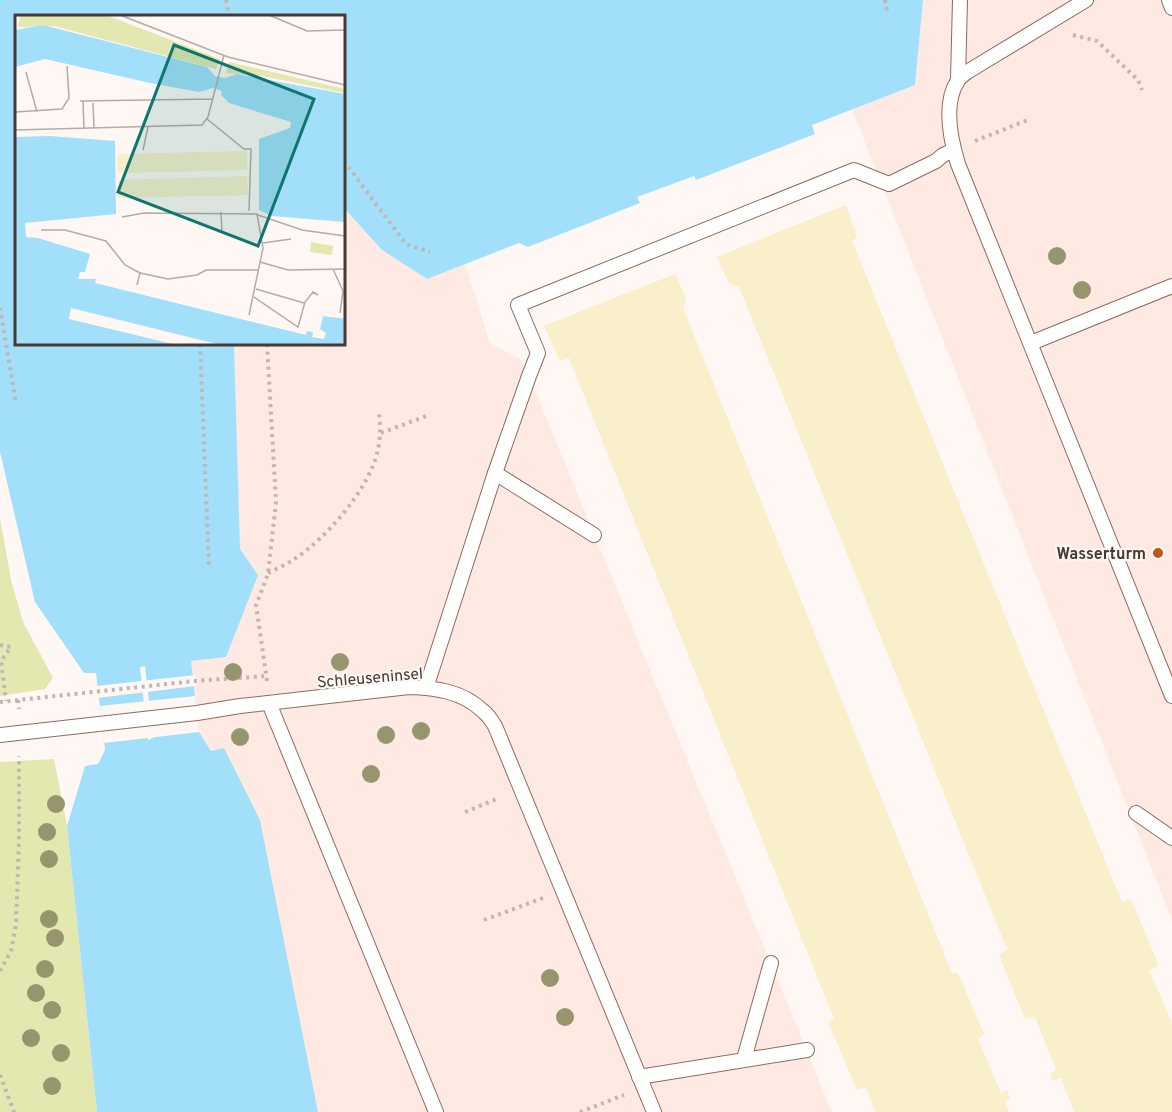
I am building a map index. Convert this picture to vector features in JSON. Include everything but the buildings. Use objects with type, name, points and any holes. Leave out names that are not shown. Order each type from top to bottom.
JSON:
[{"type":"lane","points":[[958,80],[960,0]]},
{"type":"lane","points":[[1086,0],[967,72],[958,80],[952,92],[949,124],[954,150],[1172,696]]},
{"type":"lane","points":[[1168,0],[1172,8]]},
{"type":"lane","points":[[426,688],[495,473],[538,352],[518,304],[854,171],[889,184],[954,150]]},
{"type":"lane","points":[[1031,343],[1172,286]]},
{"type":"lane","points":[[495,473],[594,535]]},
{"type":"lane","name":"Schleuseninsel","points":[[0,735],[409,687],[446,690],[463,698],[483,711],[495,726],[654,1112]]},
{"type":"lane","points":[[269,703],[436,1112]]},
{"type":"lane","points":[[1136,813],[1172,838]]},
{"type":"lane","points":[[744,1059],[771,963]]},
{"type":"lane","points":[[642,1082],[744,1059],[807,1050]]},
{"type":"path","points":[[226,0],[229,15]]},
{"type":"path","points":[[885,0],[887,11]]},
{"type":"path","points":[[1042,27],[1097,41],[1138,80],[1142,90]]},
{"type":"path","points":[[954,150],[1030,119]]},
{"type":"path","points":[[345,162],[406,244],[430,252]]},
{"type":"path","points":[[0,308],[16,403]]},
{"type":"path","points":[[200,345],[209,568]]},
{"type":"path","points":[[267,345],[276,502],[268,574],[256,605],[269,703]]},
{"type":"path","points":[[268,574],[306,550],[350,504],[374,465],[381,433],[380,412]]},
{"type":"path","points":[[381,433],[429,415]]},
{"type":"path","points":[[0,645],[11,647],[0,661],[6,701]]},
{"type":"path","points":[[0,702],[195,681],[266,676]]},
{"type":"path","points":[[0,971],[10,951],[16,924],[20,732]]},
{"type":"path","points":[[465,812],[522,789]]},
{"type":"path","points":[[484,920],[563,890]]},
{"type":"path","points":[[0,1075],[14,1112]]},
{"type":"path","points":[[580,1112],[642,1082]]},
{"type":"shaded area","points":[[923,0],[1172,0],[1172,920],[852,109],[915,85]]},
{"type":"shaded area","points":[[345,209],[382,250],[427,279],[465,264],[490,343],[520,359],[529,376],[832,1112],[318,1112],[260,820],[199,732],[191,661],[226,656],[240,549],[234,345],[345,345]]},
{"type":"green space","points":[[0,518],[11,580],[23,622],[53,678],[45,689],[0,696]]},
{"type":"green space","points":[[54,759],[67,826],[97,1112],[0,1112],[0,762]]},
{"type":"sand","points":[[846,205],[857,238],[852,241],[1122,902],[1131,899],[1159,966],[1149,970],[1172,1023],[1172,1112],[1074,1112],[1061,1078],[1052,1081],[1050,1074],[1056,1070],[1035,1017],[1025,1019],[999,955],[1007,949],[739,287],[729,284],[717,257]]},
{"type":"sand","points":[[675,274],[686,298],[683,308],[952,973],[958,973],[984,1034],[978,1039],[1001,1093],[1007,1090],[1010,1098],[1005,1101],[1009,1112],[875,1112],[866,1087],[857,1090],[828,1022],[834,1019],[569,358],[560,361],[544,326]]},
{"type":"water","points":[[0,0],[923,0],[915,85],[812,125],[815,134],[696,180],[694,176],[637,197],[640,203],[528,247],[519,243],[427,279],[382,250],[345,209],[345,15],[15,15],[15,345],[234,345],[240,549],[258,575],[226,657],[191,661],[199,732],[211,751],[224,748],[260,820],[318,1112],[97,1112],[67,826],[85,766],[98,764],[105,750],[96,673],[84,673],[35,602],[0,452]],"holes":[[[145,666],[153,738],[148,740],[140,667]]]},
{"type":"pier","points":[[195,675],[196,686],[97,698],[96,686]]},
{"type":"pier","points":[[195,696],[199,732],[104,743],[100,706]]},
{"type":"place","name":"Wasserturm","points":[[1158,553]]}]
